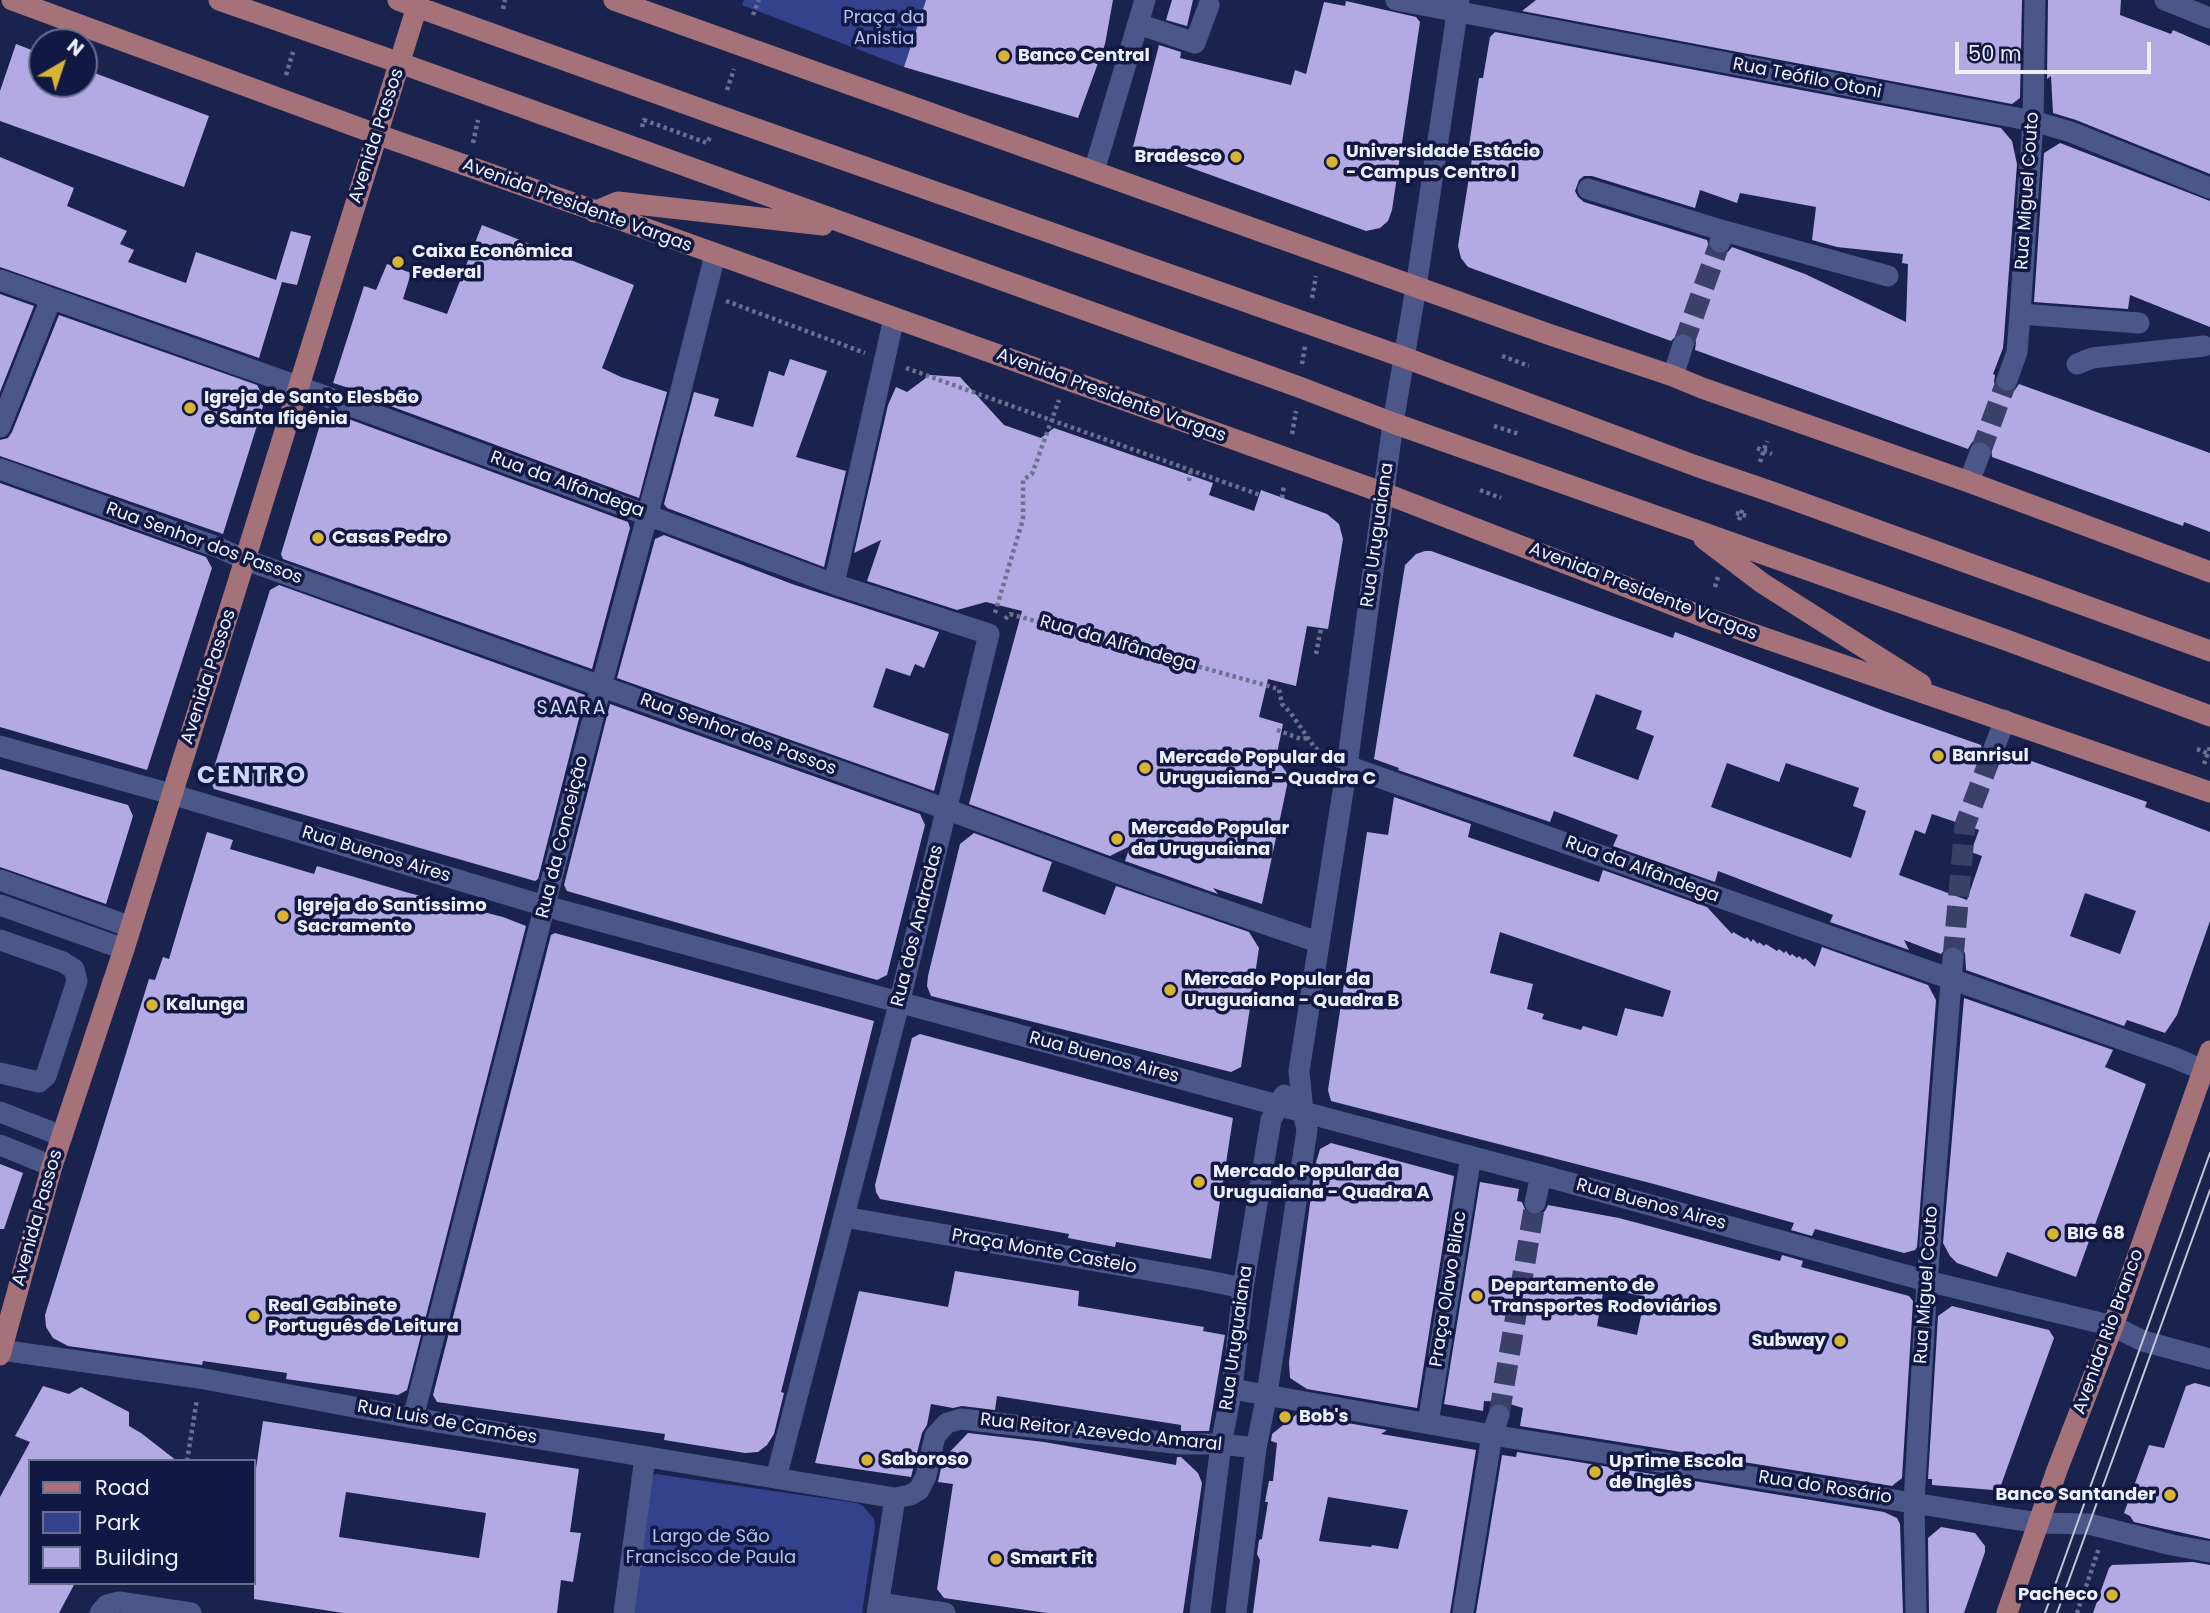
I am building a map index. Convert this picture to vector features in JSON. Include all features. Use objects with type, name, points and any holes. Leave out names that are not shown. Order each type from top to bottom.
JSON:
[{"type":"main road","name":"Avenida Presidente Vargas","points":[[12,0],[376,134],[1384,494],[1704,617],[2210,792]]},
{"type":"main road","points":[[219,0],[1393,423],[2018,644],[2210,716]]},
{"type":"main road","points":[[614,0],[1969,482],[2210,572]]},
{"type":"main road","name":"Avenida Passos","points":[[1,1352],[52,1166],[131,927],[400,63],[411,2]]},
{"type":"main road","points":[[411,2],[1403,357],[1696,466],[2210,651]]},
{"type":"main road","points":[[594,212],[618,202],[860,229]]},
{"type":"main road","points":[[1691,529],[1762,583],[1952,704]]},
{"type":"main road","points":[[2173,778],[2207,772]]},
{"type":"main road","name":"Avenida Rio Branco","points":[[2007,1613],[2057,1470],[2113,1326],[2208,1065]]},
{"type":"street","points":[[1094,171],[1145,0]]},
{"type":"street","name":"Rua Teófilo Otoni","points":[[1396,0],[1458,6],[2033,121],[2071,132],[2210,188]]},
{"type":"street","name":"Rua Miguel Couto","points":[[2007,380],[2017,352],[2020,314],[2033,121],[2035,0]]},
{"type":"street","points":[[2165,0],[2210,18]]},
{"type":"street","points":[[1138,24],[1195,43],[1209,5]]},
{"type":"street","name":"Rua Uruguaiana","points":[[1236,1613],[1256,1448],[1267,1394],[1307,1130],[1299,1071],[1347,766],[1393,423],[1458,6]]},
{"type":"street","points":[[1588,189],[1722,237],[1888,276]]},
{"type":"street","name":"Rua da Conceição","points":[[413,1418],[715,255]]},
{"type":"street","name":"Rua da Alfândega","points":[[0,279],[834,584],[989,634]]},
{"type":"street","points":[[0,427],[51,299]]},
{"type":"street","points":[[2020,314],[2139,323]]},
{"type":"street","points":[[834,584],[894,318]]},
{"type":"street","points":[[1672,376],[1683,345]]},
{"type":"street","points":[[2077,364],[2092,358],[2204,346]]},
{"type":"street","points":[[1969,482],[1980,453]]},
{"type":"street","name":"Rua Senhor dos Passos","points":[[0,469],[1148,884],[1318,942]]},
{"type":"street","name":"Rua dos Andradas","points":[[776,1478],[899,1004],[989,634]]},
{"type":"street","points":[[1994,748],[2005,720]]},
{"type":"street","name":"Rua Buenos Aires","points":[[0,746],[171,794],[545,906],[1927,1281],[2113,1326],[2143,1341],[2210,1359]]},
{"type":"street","name":"Rua da Alfândega","points":[[1347,766],[2175,1058],[2208,1065]]},
{"type":"street","points":[[0,880],[131,927]]},
{"type":"street","points":[[0,905],[124,948]]},
{"type":"street","points":[[0,940],[63,962],[75,969],[77,981],[46,1076],[39,1082],[0,1073]]},
{"type":"street","name":"Rua Miguel Couto","points":[[1916,1613],[1914,1502],[1927,1281],[1953,958]]},
{"type":"street","name":"Rua Uruguaiana","points":[[1200,1613],[1222,1444],[1232,1389],[1243,1289],[1271,1120],[1299,1071]]},
{"type":"street","points":[[0,1112],[62,1136]]},
{"type":"street","points":[[0,1146],[52,1166]]},
{"type":"street","name":"Praça Olavo Bilac","points":[[1428,1423],[1471,1156]]},
{"type":"street","points":[[1535,1203],[1541,1175]]},
{"type":"street","name":"Praça Monte Castelo","points":[[844,1217],[1243,1289]]},
{"type":"street","name":"Rua Luis de Camões","points":[[1,1352],[199,1378],[413,1418],[895,1498]]},
{"type":"street","name":"Rua do Rosário","points":[[1232,1389],[1428,1423],[1496,1425],[1914,1502],[2040,1523],[2089,1524],[2210,1552]]},
{"type":"street","name":"Rua Reitor Azevedo Amaral","points":[[895,1498],[919,1490],[926,1476],[935,1436],[947,1423],[961,1419],[1182,1444],[1222,1444],[1256,1448]]},
{"type":"street","points":[[1463,1613],[1496,1425]]},
{"type":"street","points":[[624,1613],[645,1457]]},
{"type":"street","points":[[895,1498],[878,1608],[945,1613]]},
{"type":"street","points":[[100,1613],[107,1605],[119,1602],[191,1613]]},
{"type":"path","points":[[503,9],[505,0]]},
{"type":"path","points":[[753,15],[759,0]]},
{"type":"path","points":[[286,75],[293,52]]},
{"type":"path","points":[[727,90],[734,69]]},
{"type":"path","points":[[473,143],[478,120]]},
{"type":"path","points":[[642,127],[644,120],[707,143],[710,137]]},
{"type":"path","points":[[1312,298],[1316,276]]},
{"type":"path","points":[[705,293],[1260,495]]},
{"type":"path","points":[[1302,364],[1305,346]]},
{"type":"path","points":[[1502,356],[1529,366]]},
{"type":"path","points":[[989,634],[1023,519],[1023,480],[1032,474],[1066,380]]},
{"type":"path","points":[[1292,434],[1296,411]]},
{"type":"path","points":[[1494,426],[1519,434]]},
{"type":"path","points":[[1760,462],[1767,441]]},
{"type":"path","points":[[1757,448],[1772,454]]},
{"type":"path","points":[[1188,481],[1191,469]]},
{"type":"path","points":[[1282,498],[1284,485]]},
{"type":"path","points":[[1480,490],[1501,498]]},
{"type":"path","points":[[1741,516],[1743,508]]},
{"type":"path","name":"Rua da Alfândega","points":[[989,634],[1010,614],[1279,689],[1282,704],[1315,748],[1347,766]]},
{"type":"path","points":[[1316,654],[1321,628]]},
{"type":"path","points":[[1276,730],[1301,739],[1307,738]]},
{"type":"path","points":[[2207,772],[2210,747]]},
{"type":"path","points":[[2197,749],[2209,754]]},
{"type":"path","points":[[187,1459],[199,1378]]},
{"type":"path","points":[[2077,1613],[2107,1528]]},
{"type":"green space","name":"Praça da Anistia","points":[[744,0],[926,0],[904,67],[742,5]]},
{"type":"green space","name":"Largo de São Francisco de Paula","points":[[656,1474],[863,1506],[874,1519],[875,1527],[862,1613],[630,1613],[652,1476]]},
{"type":"building","name":"Banco Central","points":[[926,0],[1113,0],[1105,44],[1078,118],[904,67]]},
{"type":"building","points":[[1172,0],[1193,0],[1187,26],[1166,20]]},
{"type":"building","points":[[1536,0],[2022,0],[2020,98],[2012,104],[1522,11]]},
{"type":"building","points":[[2048,0],[2121,0],[2120,15],[2171,34],[2173,30],[2210,46],[2210,174],[2053,113],[2051,76],[2047,79]]},
{"type":"building","points":[[1346,1],[1416,17],[1420,22],[1392,210],[1388,221],[1380,228],[1366,231],[1133,147],[1159,45],[1181,52],[1180,58],[1291,85],[1295,70],[1306,74],[1324,2],[1345,6]]},
{"type":"building","points":[[1495,32],[2001,128],[2012,141],[2017,164],[2003,348],[1993,374],[1997,388],[2009,393],[2019,384],[2210,453],[2210,532],[2184,522],[2183,526],[1992,457],[1991,445],[1984,441],[1972,442],[1968,449],[1695,350],[1696,342],[1688,333],[1680,332],[1671,341],[1468,267],[1461,258],[1458,246],[1474,146],[1469,146],[1479,78],[1483,78],[1490,37]],"holes":[[[1584,176],[1592,176],[1695,208],[1700,190],[1737,203],[1740,193],[1816,207],[1812,240],[1837,247],[1903,254],[1902,263],[1908,264],[1906,322],[1805,274],[1732,247],[1728,252],[1716,254],[1710,250],[1707,240],[1584,202],[1575,191],[1579,180]]]},
{"type":"building","points":[[16,44],[28,49],[28,98],[98,98],[98,74],[209,116],[184,187],[0,121],[0,91]]},
{"type":"building","points":[[2060,143],[2210,201],[2210,327],[2130,295],[2128,309],[2034,302],[2044,153]]},
{"type":"building","points":[[0,157],[74,188],[67,206],[127,231],[120,244],[134,250],[128,262],[186,283],[196,252],[276,280],[291,231],[311,236],[297,285],[282,282],[259,358],[0,267]]},
{"type":"building","points":[[482,225],[634,285],[602,368],[667,392],[639,498],[377,401],[384,399],[333,383],[364,286],[376,290],[387,264],[411,273],[403,299],[447,314]]},
{"type":"building","points":[[0,294],[34,306],[0,392]]},
{"type":"building","points":[[59,315],[257,385],[265,400],[223,534],[0,456],[0,440],[8,438],[12,432]]},
{"type":"building","points":[[790,359],[827,371],[796,457],[846,471],[824,567],[667,508],[664,504],[694,392],[719,399],[714,416],[753,427],[769,371],[784,376]]},
{"type":"building","points":[[930,375],[960,377],[1004,425],[1041,438],[1054,428],[1213,483],[1209,495],[1254,511],[1261,490],[1327,514],[1339,524],[1343,539],[1328,629],[1307,626],[1296,686],[1268,679],[1259,717],[1283,724],[1276,758],[1289,776],[1262,904],[1213,888],[1218,894],[1125,861],[1130,846],[1110,856],[969,804],[1022,611],[986,602],[957,610],[867,581],[881,540],[854,553],[888,405],[896,387],[907,392]]},
{"type":"building","points":[[335,414],[628,522],[630,528],[592,669],[283,559],[281,554],[322,418]]},
{"type":"building","points":[[0,483],[206,557],[212,568],[147,770],[0,727]]},
{"type":"building","points":[[664,535],[792,584],[939,632],[924,668],[915,664],[910,676],[886,668],[873,707],[949,734],[934,791],[617,678],[655,539]]},
{"type":"building","points":[[1431,551],[1673,638],[1675,632],[1981,745],[1983,756],[1990,760],[2002,759],[2006,752],[2147,802],[2145,807],[2210,832],[2210,921],[2177,1015],[2165,1033],[2127,1020],[2124,1026],[1966,970],[1965,953],[1955,945],[1947,947],[1941,954],[1904,940],[1909,950],[1830,922],[1833,915],[1718,871],[1715,882],[1613,846],[1618,835],[1554,811],[1550,822],[1398,770],[1399,768],[1374,759],[1405,565],[1416,554]],"holes":[[[1596,694],[1642,711],[1636,729],[1654,736],[1638,780],[1573,756]],[[1727,763],[1779,782],[1786,763],[1859,788],[1853,806],[1866,811],[1851,858],[1711,807]],[[1932,814],[1979,830],[1971,852],[1982,856],[1967,900],[1899,875],[1915,830],[1925,834]],[[2085,893],[2136,911],[2120,954],[2070,936]]]},
{"type":"building","points":[[279,585],[585,695],[538,879],[535,881],[214,789],[210,780],[270,590]]},
{"type":"building","points":[[610,704],[920,814],[925,825],[887,975],[877,980],[567,891],[564,885]]},
{"type":"building","points":[[0,769],[128,805],[133,816],[106,904],[0,867]]},
{"type":"building","points":[[1394,797],[1471,824],[1468,837],[1599,882],[1603,870],[1707,907],[1732,934],[1733,932],[1745,939],[1747,937],[1751,942],[1753,939],[1758,944],[1766,944],[1777,951],[1786,951],[1790,956],[1799,956],[1803,960],[1805,958],[1815,967],[1822,947],[1928,985],[1936,1000],[1915,1250],[1904,1253],[1815,1229],[1812,1236],[1791,1230],[1794,1223],[1331,1101],[1328,1090],[1367,832],[1388,835]],"holes":[[[1500,932],[1671,991],[1663,1017],[1625,1008],[1617,1036],[1583,1026],[1581,1030],[1542,1019],[1544,1014],[1527,1009],[1533,984],[1490,973]]]},
{"type":"building","points":[[207,832],[233,840],[230,849],[314,874],[317,866],[503,917],[526,926],[407,1390],[398,1395],[286,1379],[287,1373],[203,1361],[202,1365],[68,1346],[53,1338],[46,1327],[45,1315],[149,979],[155,980],[163,957],[169,959]]},
{"type":"building","points":[[974,833],[1052,862],[1042,891],[1105,915],[1116,886],[1249,932],[1259,948],[1241,1067],[1231,1072],[931,996],[927,986],[928,976],[960,844]]},
{"type":"building","points":[[555,933],[874,1021],[781,1392],[784,1393],[774,1434],[758,1452],[745,1453],[664,1440],[665,1434],[437,1402],[433,1395],[551,935]]},
{"type":"building","points":[[1964,998],[2113,1050],[2105,1067],[2146,1084],[2076,1277],[2007,1252],[1997,1277],[1957,1263],[1943,1243]]},
{"type":"building","points":[[920,1034],[1233,1118],[1211,1259],[1116,1242],[1115,1247],[1068,1238],[1069,1234],[880,1199],[875,1185],[912,1038]]},
{"type":"building","points":[[1331,1143],[1454,1176],[1417,1408],[1307,1389],[1290,1378],[1289,1362],[1315,1166],[1320,1149]]},
{"type":"building","points":[[0,1164],[23,1173],[4,1229],[0,1229]]},
{"type":"building","points":[[1480,1182],[1519,1189],[1517,1201],[1522,1202],[1526,1212],[1532,1216],[1540,1215],[1548,1205],[1619,1218],[1780,1261],[1782,1255],[1803,1261],[1801,1267],[1909,1296],[1913,1301],[1902,1478],[1892,1486],[1520,1426],[1523,1408],[1503,1402],[1484,1401],[1483,1411],[1444,1404]],"holes":[[[1604,1287],[1645,1297],[1637,1335],[1597,1326]]]},
{"type":"building","points":[[955,1271],[1079,1291],[1078,1306],[1204,1327],[1203,1331],[1225,1335],[1209,1431],[1181,1431],[1181,1425],[997,1396],[995,1410],[931,1404],[911,1477],[815,1463],[859,1291],[948,1307]]},
{"type":"building","points":[[1952,1306],[2049,1330],[2054,1338],[2001,1485],[1993,1490],[1932,1485],[1932,1479],[1928,1479],[1938,1316]]},
{"type":"building","points":[[2195,1383],[2210,1387],[2210,1539],[2134,1522],[2124,1513],[2149,1445],[2164,1448],[2186,1386]]},
{"type":"building","points":[[43,1386],[69,1394],[81,1387],[129,1412],[129,1426],[174,1459],[28,1459],[28,1585],[74,1585],[59,1613],[0,1613],[0,1497],[30,1442],[15,1436]]},
{"type":"building","points":[[1297,1414],[1387,1430],[1381,1434],[1476,1450],[1450,1613],[1253,1613],[1260,1560],[1257,1554],[1259,1540],[1262,1539],[1269,1481],[1273,1481],[1277,1443],[1271,1441],[1272,1434]],"holes":[[[1328,1497],[1408,1510],[1398,1549],[1319,1541]]]},
{"type":"building","points":[[263,1421],[579,1469],[570,1532],[581,1533],[573,1582],[561,1580],[557,1613],[343,1613],[254,1599],[256,1468]],"holes":[[[346,1492],[486,1513],[479,1558],[339,1537]]]},
{"type":"building","points":[[968,1433],[1044,1442],[1176,1465],[1177,1457],[1181,1457],[1198,1473],[1202,1483],[1183,1613],[1047,1613],[944,1598],[937,1589],[953,1484],[938,1482],[943,1459]]},
{"type":"building","points":[[1517,1452],[1884,1512],[1897,1518],[1900,1524],[1903,1613],[1476,1613],[1502,1455],[1516,1457]]},
{"type":"building","points":[[1941,1527],[1975,1533],[1985,1546],[1964,1613],[1929,1613],[1928,1538]]},
{"type":"building","points":[[2193,1562],[2210,1565],[2210,1613],[2093,1613],[2112,1565]]},
{"type":"tunnel","points":[[1683,345],[1720,242]]},
{"type":"tunnel","points":[[1980,453],[2007,380]]},
{"type":"tunnel","points":[[1953,958],[1965,825],[1994,748]]},
{"type":"tunnel","points":[[1499,1415],[1535,1203]]},
{"type":"tram line","points":[[2045,1613],[2210,1153]]},
{"type":"tram line","points":[[2057,1613],[2210,1190]]},
{"type":"place","name":"Banco Central","points":[[1004,56]]},
{"type":"place","name":"Bradesco","points":[[1236,157]]},
{"type":"place","name":"Universidade Estácio - Campus Centro I","points":[[1332,162]]},
{"type":"place","name":"Caixa Econômica Federal","points":[[398,262]]},
{"type":"place","name":"Igreja de Santo Elesbão e Santa Ifigênia","points":[[190,408]]},
{"type":"place","name":"Casas Pedro","points":[[318,538]]},
{"type":"place","name":"Banrisul","points":[[1938,756]]},
{"type":"place","name":"Mercado Popular da Uruguaiana - Quadra C","points":[[1145,768]]},
{"type":"place","name":"Mercado Popular da Uruguaiana","points":[[1117,839]]},
{"type":"place","name":"Igreja do Santíssimo Sacramento","points":[[283,916]]},
{"type":"place","name":"Mercado Popular da Uruguaiana - Quadra B","points":[[1170,990]]},
{"type":"place","name":"Kalunga","points":[[152,1005]]},
{"type":"place","name":"Mercado Popular da Uruguaiana - Quadra A","points":[[1199,1182]]},
{"type":"place","name":"BIG 68","points":[[2053,1234]]},
{"type":"place","name":"Departamento de Transportes Rodoviários","points":[[1477,1296]]},
{"type":"place","name":"Real Gabinete Português de Leitura","points":[[254,1316]]},
{"type":"place","name":"Subway","points":[[1840,1341]]},
{"type":"place","name":"Bob's","points":[[1285,1417]]},
{"type":"place","name":"Saboroso","points":[[867,1460]]},
{"type":"place","name":"UpTime Escola de Inglês","points":[[1595,1472]]},
{"type":"place","name":"Banco Santander","points":[[2170,1495]]},
{"type":"place","name":"Smart Fit","points":[[996,1559]]},
{"type":"place","name":"Pacheco","points":[[2112,1595]]},
{"type":"district","name":"SAARA","points":[[572,709]]},
{"type":"district","name":"CENTRO","points":[[252,777]]}]
